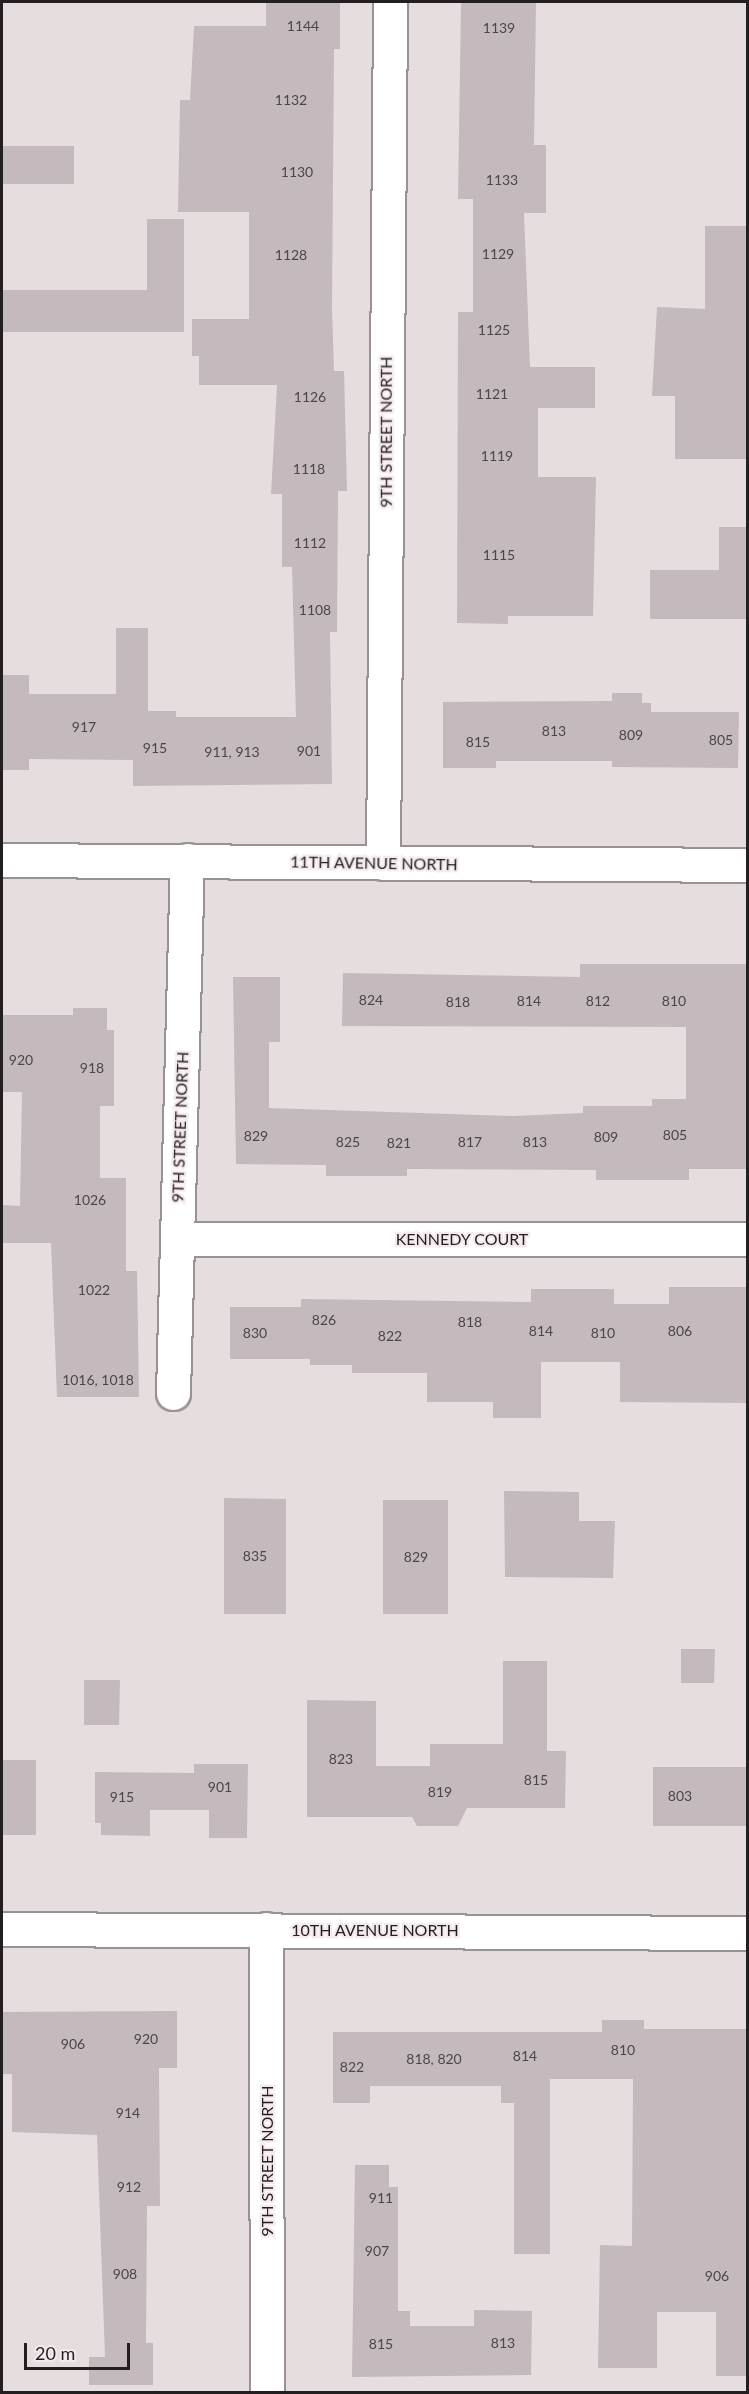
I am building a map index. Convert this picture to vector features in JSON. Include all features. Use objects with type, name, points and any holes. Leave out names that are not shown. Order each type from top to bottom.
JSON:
[{"type":"street","name":"9TH STREET NORTH","points":[[383,863],[390,2]]},
{"type":"street","name":"11TH AVENUE NORTH","points":[[2,860],[747,865]]},
{"type":"street","name":"9TH STREET NORTH","points":[[173,1393],[187,860]]},
{"type":"street","name":"KENNEDY COURT","points":[[177,1239],[747,1239]]},
{"type":"street","name":"10TH AVENUE NORTH","points":[[2,1929],[747,1933]]},
{"type":"street","name":"9TH STREET NORTH","points":[[266,1929],[267,2392]]},
{"type":"building","points":[[266,3],[340,3],[340,49],[334,49],[332,309],[334,371],[344,371],[347,491],[338,491],[337,632],[330,632],[332,784],[133,786],[133,760],[29,759],[29,770],[2,770],[2,675],[29,675],[29,694],[116,694],[116,628],[148,628],[148,711],[176,711],[176,717],[296,717],[292,567],[282,567],[282,494],[271,494],[277,385],[199,385],[199,356],[192,356],[192,319],[249,319],[249,212],[178,212],[180,100],[190,100],[194,26],[266,26]]},
{"type":"building","points":[[461,3],[536,3],[534,145],[546,145],[546,213],[524,213],[530,367],[595,367],[595,408],[538,408],[538,477],[596,477],[593,616],[508,616],[508,624],[457,623],[458,312],[473,312],[473,199],[458,199]]},
{"type":"building","points":[[2,146],[74,146],[74,184],[2,184]]},
{"type":"building","points":[[147,219],[184,219],[184,332],[2,332],[2,290],[147,290]]},
{"type":"building","points":[[705,226],[747,226],[747,459],[675,459],[675,396],[652,396],[657,307],[705,309]]},
{"type":"building","points":[[719,527],[747,527],[747,619],[650,619],[650,570],[719,570]]},
{"type":"building","points":[[612,693],[642,693],[642,703],[651,703],[651,712],[739,712],[738,768],[612,767],[612,761],[496,761],[496,768],[443,768],[443,702],[612,701]]},
{"type":"building","points":[[580,964],[747,964],[747,1169],[689,1169],[689,1180],[596,1180],[596,1170],[407,1169],[407,1176],[326,1176],[326,1165],[236,1164],[233,977],[280,977],[280,1042],[269,1042],[269,1108],[513,1116],[583,1113],[583,1106],[652,1106],[652,1099],[686,1099],[686,1027],[342,1026],[343,973],[580,977]]},
{"type":"building","points":[[73,1008],[107,1008],[107,1030],[114,1030],[114,1106],[100,1106],[100,1178],[126,1178],[126,1271],[137,1271],[139,1397],[57,1397],[51,1243],[3,1243],[3,1205],[20,1206],[22,1092],[2,1092],[2,1015],[73,1015]]},
{"type":"building","points":[[669,1287],[747,1287],[747,1403],[620,1402],[620,1362],[541,1362],[541,1418],[493,1418],[493,1402],[427,1402],[427,1373],[352,1373],[352,1365],[310,1365],[310,1359],[230,1359],[230,1307],[301,1307],[301,1299],[531,1302],[531,1289],[614,1289],[614,1304],[669,1304]]},
{"type":"building","points":[[504,1491],[579,1492],[579,1521],[615,1521],[613,1578],[505,1577]]},
{"type":"building","points":[[224,1498],[286,1499],[286,1614],[224,1614]]},
{"type":"building","points":[[383,1500],[448,1500],[448,1614],[383,1614]]},
{"type":"building","points":[[681,1649],[715,1649],[714,1683],[681,1683]]},
{"type":"building","points":[[503,1661],[547,1661],[547,1751],[566,1751],[565,1808],[467,1808],[458,1826],[417,1826],[412,1817],[307,1817],[307,1700],[376,1701],[376,1766],[430,1766],[430,1744],[503,1744]]},
{"type":"building","points":[[84,1680],[120,1680],[119,1725],[84,1725]]},
{"type":"building","points":[[2,1760],[36,1760],[36,1835],[2,1835]]},
{"type":"building","points":[[194,1764],[248,1764],[247,1838],[209,1838],[209,1810],[150,1810],[150,1836],[101,1835],[101,1823],[95,1823],[95,1772],[194,1773]]},
{"type":"building","points":[[653,1767],[747,1767],[747,1826],[653,1826]]},
{"type":"building","points":[[177,2011],[177,2068],[159,2068],[160,2206],[147,2206],[146,2343],[153,2343],[153,2385],[89,2385],[89,2357],[105,2357],[97,2135],[12,2132],[12,2074],[2,2074],[2,2012]]},
{"type":"building","points":[[602,2020],[644,2020],[644,2029],[747,2029],[747,2376],[716,2376],[716,2312],[657,2312],[657,2368],[598,2368],[600,2245],[632,2246],[633,2079],[550,2079],[550,2254],[514,2254],[514,2103],[501,2103],[501,2086],[370,2086],[370,2103],[333,2103],[333,2032],[602,2032]]},
{"type":"building","points":[[355,2165],[389,2165],[389,2187],[398,2187],[398,2311],[410,2311],[410,2326],[474,2326],[474,2310],[532,2311],[531,2375],[352,2377]]}]
